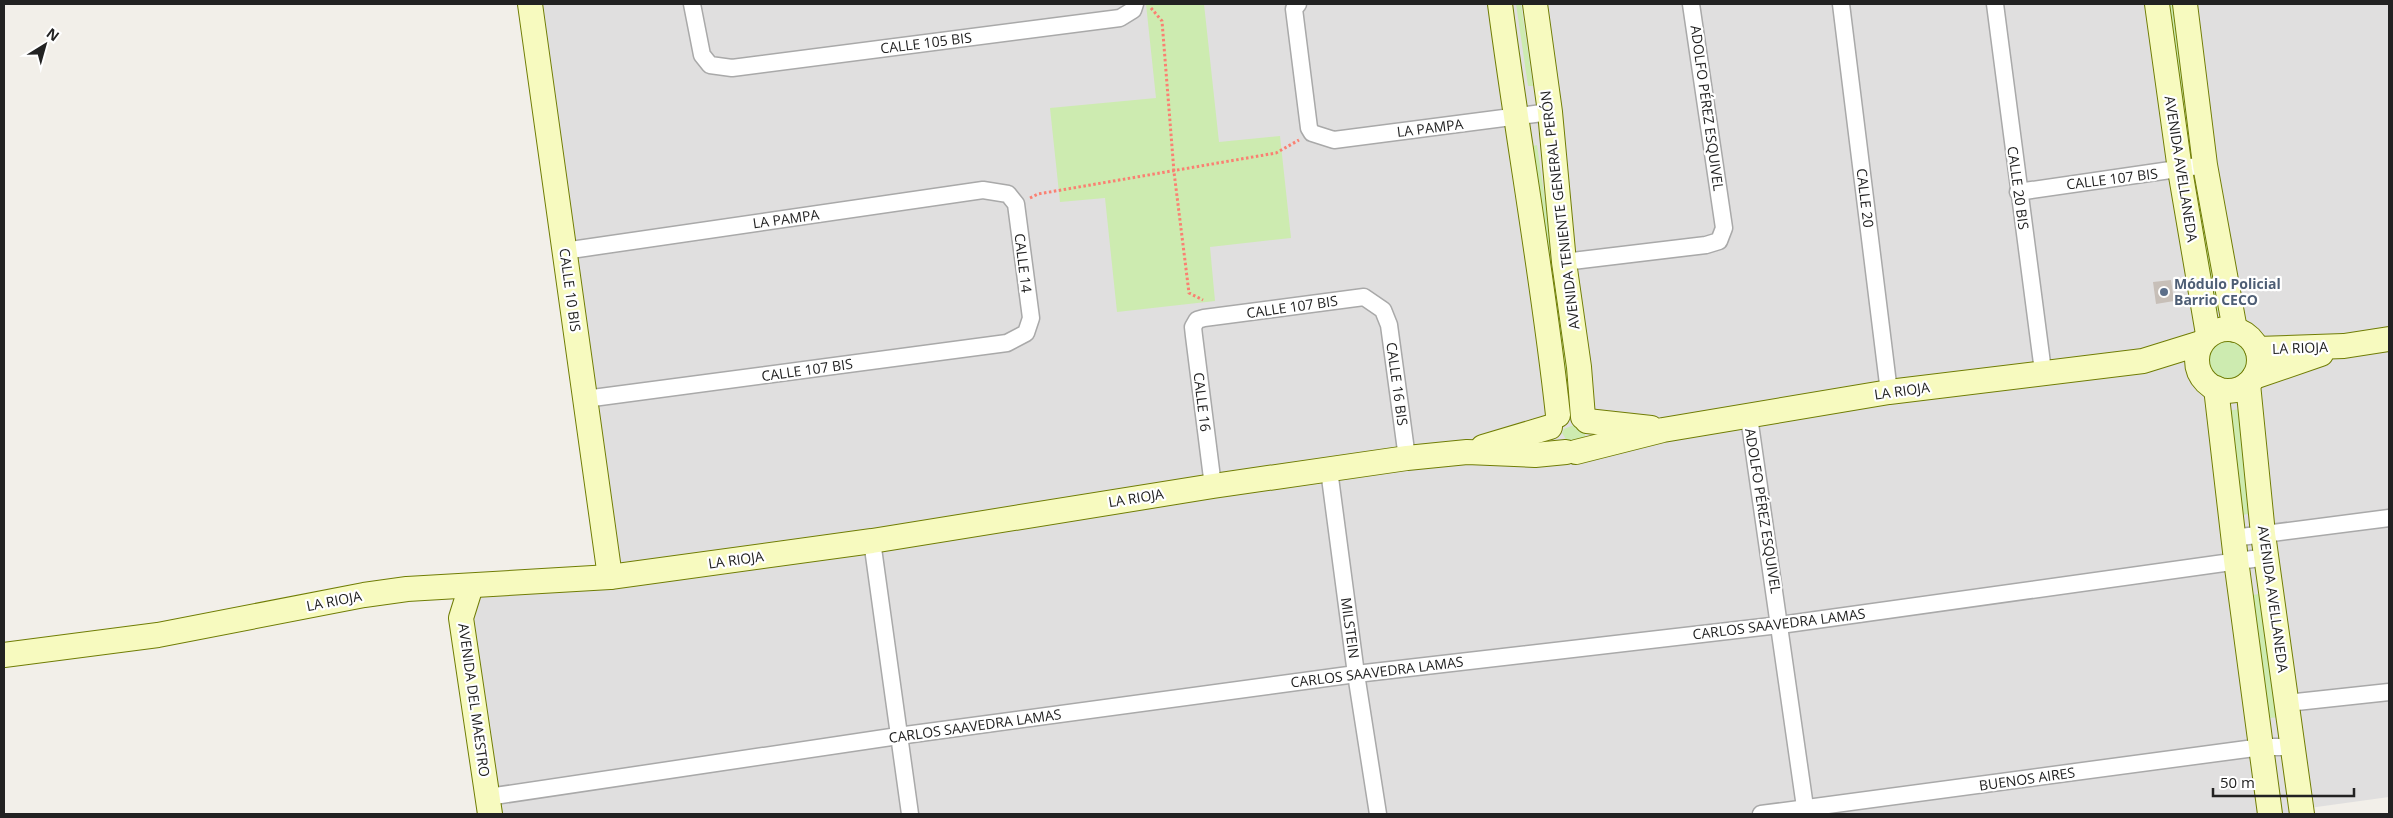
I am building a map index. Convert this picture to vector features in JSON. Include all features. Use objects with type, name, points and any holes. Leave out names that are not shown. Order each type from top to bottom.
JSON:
[{"type":"main road","name":"CALLE 10 BIS","points":[[530,4],[610,577]]},
{"type":"main road","name":"AVENIDA TENIENTE GENERAL PERÓN","points":[[1500,4],[1551,354],[1554,421]]},
{"type":"main road","name":"AVENIDA TENIENTE GENERAL PERÓN","points":[[1535,4],[1550,112],[1564,262],[1585,419]]},
{"type":"main road","name":"AVENIDA AVELLANEDA","points":[[2157,4],[2205,338]]},
{"type":"main road","name":"AVENIDA AVELLANEDA","points":[[2185,4],[2205,165],[2235,330]]},
{"type":"main road","points":[[2220,330],[2235,330],[2249,337],[2257,349],[2258,365],[2251,381],[2231,391],[2208,380],[2197,367],[2196,356],[2205,338],[2220,330]]},
{"type":"main road","name":"LA RIOJA","points":[[4,655],[158,635],[406,589],[610,577],[872,541],[1213,486],[1407,458],[1467,452],[1535,455],[1571,452],[1663,430],[1889,392],[2043,371],[2143,360],[2205,338]]},
{"type":"main road","name":"LA RIOJA","points":[[2257,349],[2344,346],[2389,339]]},
{"type":"main road","name":"LA RIOJA","points":[[2251,381],[2344,346]]},
{"type":"main road","name":"LA RIOJA","points":[[2143,360],[2208,380]]},
{"type":"main road","points":[[2208,380],[2234,549],[2270,814]]},
{"type":"main road","name":"AVENIDA AVELLANEDA","points":[[2251,381],[2263,534],[2302,814]]},
{"type":"main road","points":[[1571,412],[1585,419],[1590,433],[1586,445],[1571,452],[1554,445],[1549,433],[1554,421],[1571,412]]},
{"type":"main road","name":"LA RIOJA","points":[[1585,419],[1663,430]]},
{"type":"main road","name":"LA RIOJA","points":[[1467,452],[1554,421]]},
{"type":"main road","name":"AVENIDA DEL MAESTRO","points":[[471,586],[461,618],[489,806]]},
{"type":"street","name":"CALLE 105 BIS","points":[[692,4],[702,55],[710,66],[732,68],[1120,18],[1133,10],[1135,4]]},
{"type":"street","points":[[1298,4],[1294,9],[1309,128],[1312,133]]},
{"type":"street","name":"ADOLFO PÉREZ ESQUIVEL","points":[[1564,262],[1706,245],[1719,241],[1724,228],[1691,4]]},
{"type":"street","name":"CALLE 20","points":[[1841,4],[1889,392]]},
{"type":"street","name":"CALLE 20 BIS","points":[[1995,4],[2018,192],[2043,371]]},
{"type":"street","name":"LA PAMPA","points":[[1312,133],[1334,140],[1550,112]]},
{"type":"street","name":"CALLE 107 BIS","points":[[2018,192],[2205,165]]},
{"type":"street","name":"LA PAMPA","points":[[564,251],[983,190],[1012,199]]},
{"type":"street","name":"CALLE 14","points":[[1012,199],[1031,318],[1026,333]]},
{"type":"street","name":"CALLE 107 BIS","points":[[1201,319],[1364,297],[1383,310]]},
{"type":"street","name":"CALLE 16 BIS","points":[[1383,310],[1389,325],[1407,458]]},
{"type":"street","name":"CALLE 16","points":[[1201,319],[1193,327],[1213,486]]},
{"type":"street","name":"CALLE 107 BIS","points":[[585,399],[1007,343],[1026,333]]},
{"type":"street","name":"ADOLFO PÉREZ ESQUIVEL","points":[[1749,417],[1805,812]]},
{"type":"street","name":"MILSTEIN","points":[[1329,470],[1356,674],[1378,814]]},
{"type":"street","points":[[2234,549],[2263,534],[2389,518]]},
{"type":"street","points":[[872,541],[910,814]]},
{"type":"street","name":"CARLOS SAAVEDRA LAMAS","points":[[489,806],[898,736],[1356,674],[1780,625],[2234,549],[2267,557]]},
{"type":"street","points":[[2288,703],[2389,692]]},
{"type":"street","name":"BUENOS AIRES","points":[[1761,814],[1805,812],[2262,747],[2293,747]]},
{"type":"path","points":[[1148,4],[1162,20],[1174,172],[1189,293],[1202,300],[1201,319]]},
{"type":"path","points":[[1012,199],[1276,153],[1312,133]]},
{"type":"shaded area","points":[[530,4],[2389,4],[2389,797],[2302,809],[2302,814],[490,814],[461,618],[471,586],[610,577]]},
{"type":"green space","points":[[1146,4],[1204,4],[1219,142],[1280,136],[1291,238],[1210,247],[1215,301],[1117,312],[1105,198],[1060,202],[1050,108],[1156,98]]},
{"type":"green space","points":[[1516,4],[1521,4],[1533,86],[1528,86]]},
{"type":"green space","points":[[2164,4],[2177,4],[2198,165],[2185,167]]},
{"type":"green space","points":[[1537,145],[1574,398],[1569,398],[1533,146]]},
{"type":"green space","points":[[2208,210],[2224,310],[2211,312],[2195,212]]},
{"type":"green space","points":[[2219,334],[2233,339],[2245,350],[2249,357],[2250,371],[2238,381],[2230,381],[2215,374],[2206,360],[2205,352],[2208,345]]},
{"type":"green space","points":[[2240,409],[2255,513],[2242,515],[2227,411]]},
{"type":"green space","points":[[1576,424],[1585,432],[1585,437],[1577,444],[1567,441],[1562,433],[1564,429]]},
{"type":"green space","points":[[2266,593],[2282,717],[2269,718],[2252,595]]},
{"type":"building","name":"Módulo Policial Barrio CECO","points":[[2171,280],[2174,301],[2156,304],[2153,282]]},
{"type":"place","name":"Módulo Policial Barrio CECO","points":[[2164,292]]}]
